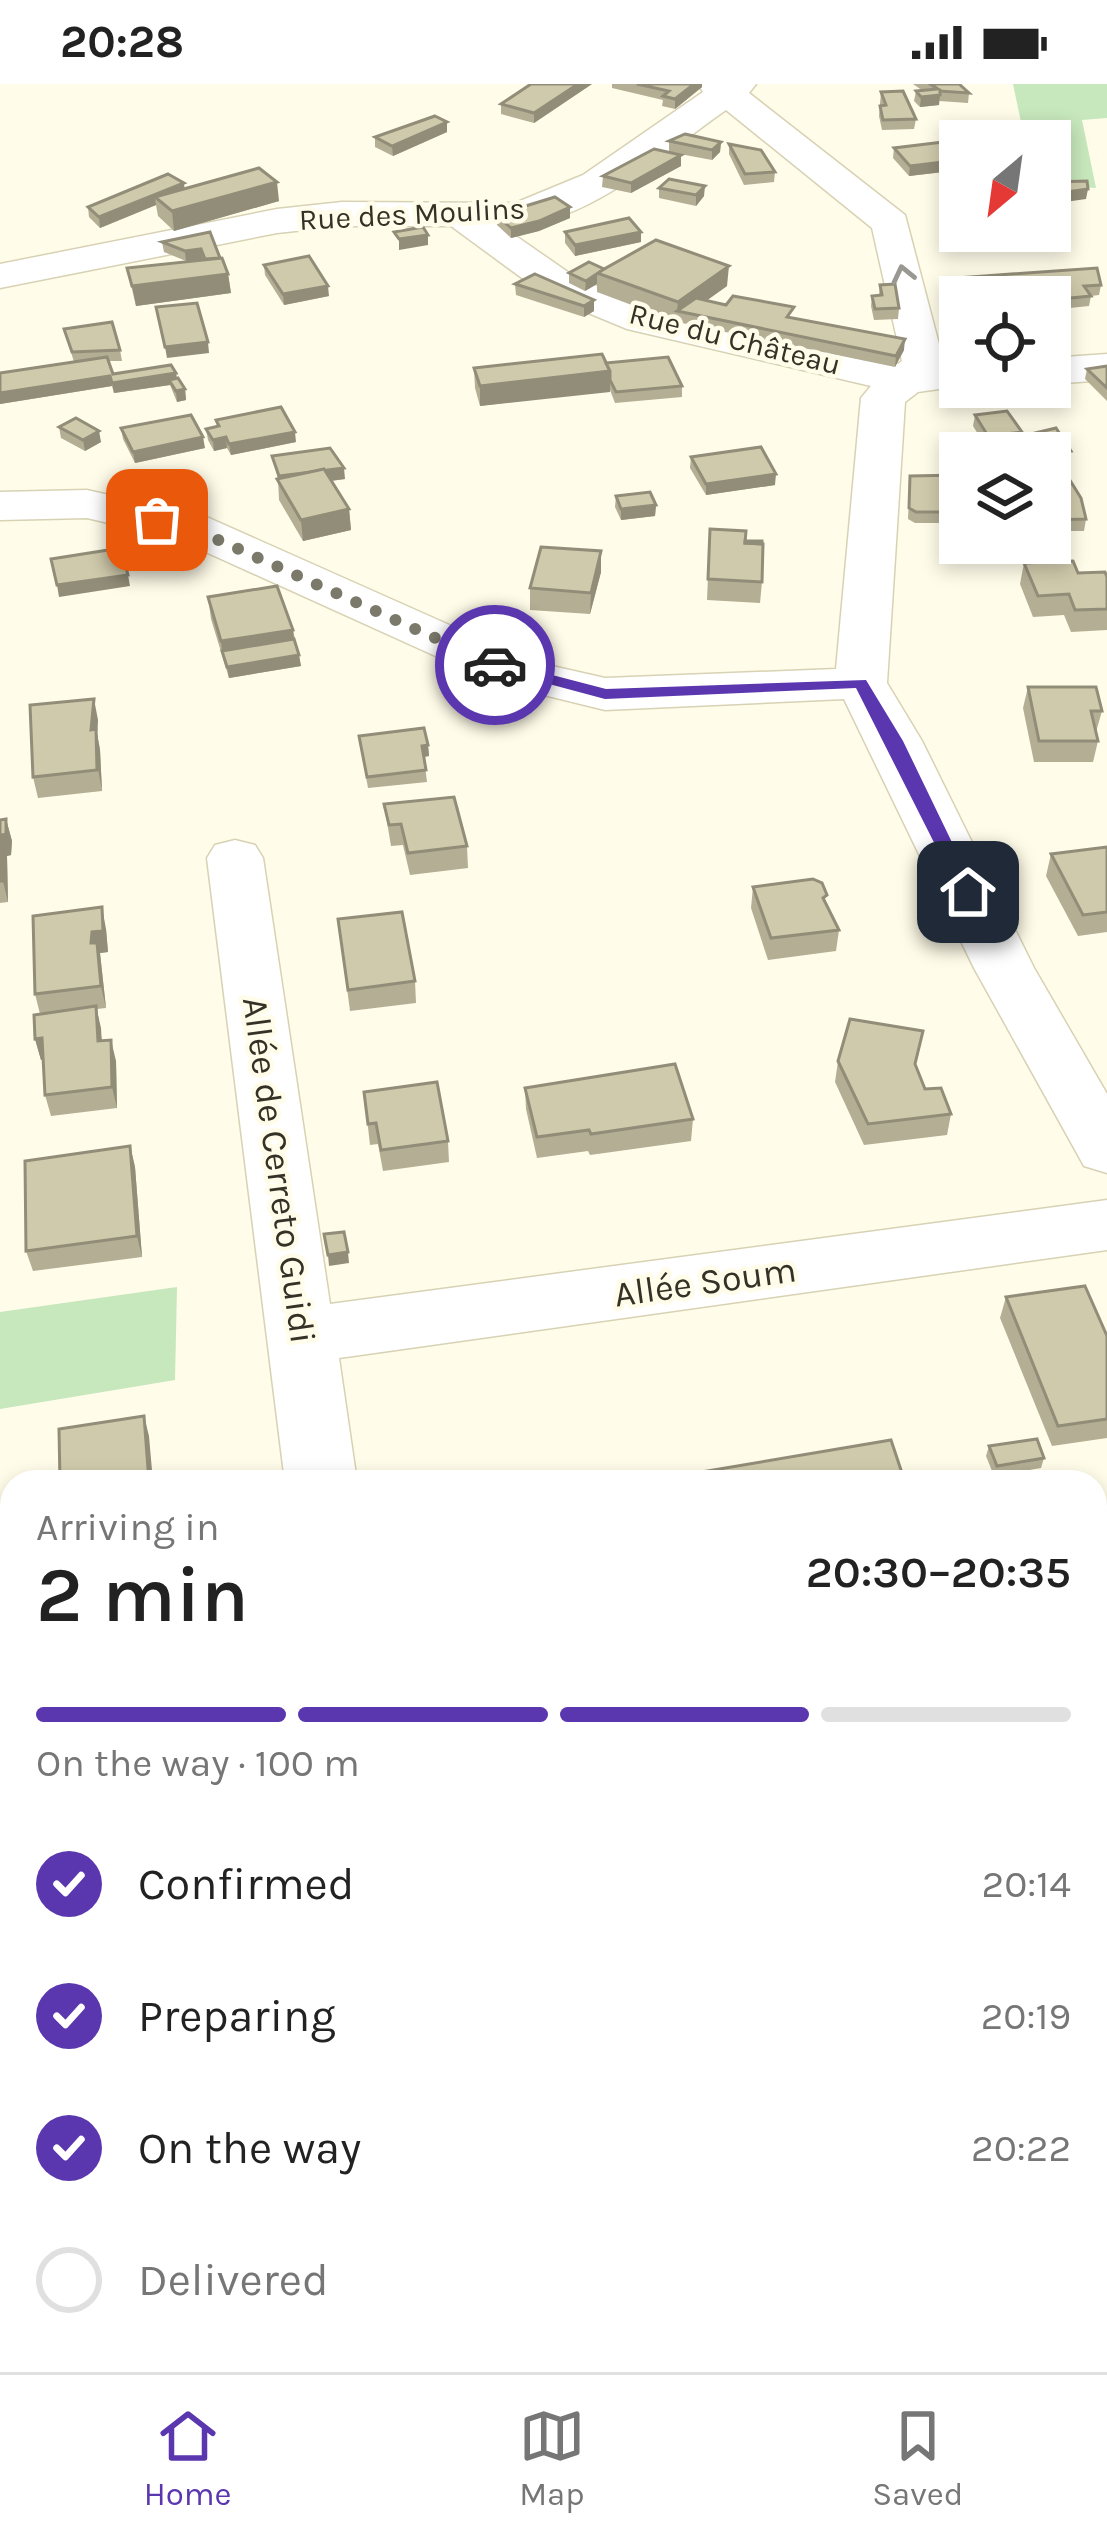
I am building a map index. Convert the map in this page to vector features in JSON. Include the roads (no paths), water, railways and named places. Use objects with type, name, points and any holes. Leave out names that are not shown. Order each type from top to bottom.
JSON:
[{"type":"street","name":"Rue des Moulins","points":[[0,276],[277,221],[401,212],[517,215],[598,183],[726,87]]},
{"type":"street","points":[[726,87],[891,223],[924,365],[883,398],[861,683],[895,741],[1004,968],[1107,1149]]},
{"type":"street","name":"Rue du Château","points":[[463,217],[560,286],[642,320],[730,344],[906,379],[939,378]]},
{"type":"street","points":[[1071,370],[1107,367]]},
{"type":"street","points":[[0,506],[87,504],[192,528],[513,673],[605,694],[861,683]]},
{"type":"street","name":"Allée de Cerreto Guidi","points":[[235,858],[320,1470]]},
{"type":"street","name":"Allée Soum","points":[[304,1335],[1107,1225]]}]
